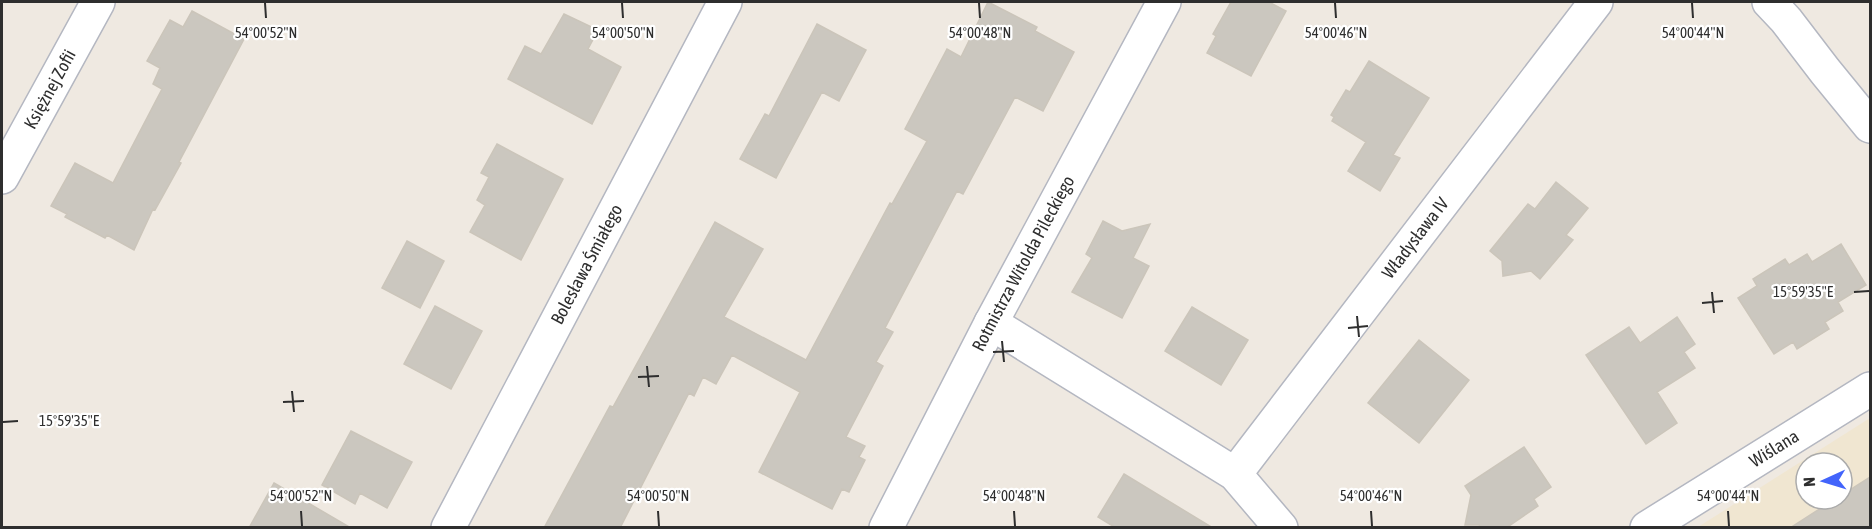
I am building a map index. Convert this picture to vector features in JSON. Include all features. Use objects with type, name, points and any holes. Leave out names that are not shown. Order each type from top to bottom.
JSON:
[{"type":"street","name":"Księżnej Zofii","points":[[2,177],[98,2]]},
{"type":"street","name":"Bolesława Śmiałego","points":[[448,528],[725,2]]},
{"type":"street","name":"Rotmistrza Witolda Pileckiego","points":[[886,528],[991,323],[1164,2]]},
{"type":"street","name":"Władysława IV","points":[[1235,474],[1596,2]]},
{"type":"street","points":[[1769,2],[1786,20],[1870,126]]},
{"type":"street","points":[[991,323],[1235,474],[1281,528]]},
{"type":"street","name":"Wiślana","points":[[1647,528],[1870,389]]},
{"type":"shaded area","points":[[1870,418],[1870,527],[1698,527],[1794,466],[1794,511],[1854,511],[1854,451],[1818,451]]},
{"type":"building","points":[[988,2],[1037,27],[1035,31],[1074,52],[1043,111],[1015,97],[963,194],[957,191],[885,328],[893,332],[876,362],[883,366],[846,437],[865,446],[859,457],[865,460],[849,492],[842,489],[832,509],[759,472],[800,392],[732,355],[716,384],[703,377],[694,396],[689,393],[620,528],[544,528],[610,406],[613,407],[715,222],[763,249],[724,317],[806,360],[890,203],[892,204],[927,141],[905,129],[947,49],[961,57]]},
{"type":"building","points":[[1231,2],[1269,2],[1286,11],[1251,76],[1207,53],[1216,36],[1213,34]]},
{"type":"building","points":[[192,11],[244,39],[179,162],[181,163],[155,210],[153,209],[134,250],[107,235],[105,238],[65,217],[67,214],[51,206],[75,163],[113,183],[162,89],[153,84],[160,68],[147,61],[170,20],[183,27]]},
{"type":"building","points":[[564,14],[598,30],[588,49],[621,67],[592,124],[508,79],[525,46],[541,54]]},
{"type":"building","points":[[817,24],[866,50],[839,101],[822,92],[776,178],[740,159],[765,114],[769,116]]},
{"type":"building","points":[[1369,61],[1429,98],[1393,155],[1400,158],[1380,191],[1348,171],[1366,142],[1332,121],[1334,117],[1331,115],[1346,90],[1350,92]]},
{"type":"building","points":[[497,144],[563,179],[521,260],[470,232],[485,205],[477,200],[489,177],[481,173]]},
{"type":"building","points":[[1556,182],[1588,208],[1566,235],[1573,240],[1540,279],[1531,271],[1503,276],[1502,261],[1490,251],[1528,204],[1535,209]]},
{"type":"building","points":[[1103,221],[1122,231],[1150,224],[1133,258],[1149,266],[1122,318],[1072,292],[1092,258],[1086,254]]},
{"type":"building","points":[[407,241],[444,261],[420,308],[382,288]]},
{"type":"building","points":[[1841,244],[1866,285],[1838,302],[1843,311],[1825,322],[1829,329],[1797,349],[1793,342],[1774,354],[1738,298],[1757,286],[1753,279],[1785,259],[1789,265],[1807,254],[1812,262]]},
{"type":"building","points":[[435,306],[482,331],[451,389],[404,364]]},
{"type":"building","points":[[1192,307],[1248,340],[1221,385],[1165,351]]},
{"type":"building","points":[[1677,317],[1695,344],[1684,352],[1695,368],[1657,392],[1677,423],[1646,444],[1586,355],[1629,327],[1640,343]]},
{"type":"building","points":[[1419,340],[1469,380],[1419,443],[1368,403]]},
{"type":"building","points":[[351,431],[412,462],[387,508],[360,493],[355,504],[322,485]]},
{"type":"building","points":[[1524,447],[1551,487],[1534,499],[1538,506],[1506,528],[1481,528],[1479,525],[1465,525],[1471,495],[1465,486]]},
{"type":"building","points":[[1124,474],[1213,528],[1116,528],[1098,517]]},
{"type":"building","points":[[1870,477],[1870,528],[1790,528],[1816,511],[1854,511],[1854,487]]},
{"type":"building","points":[[274,483],[351,528],[249,528]]}]
